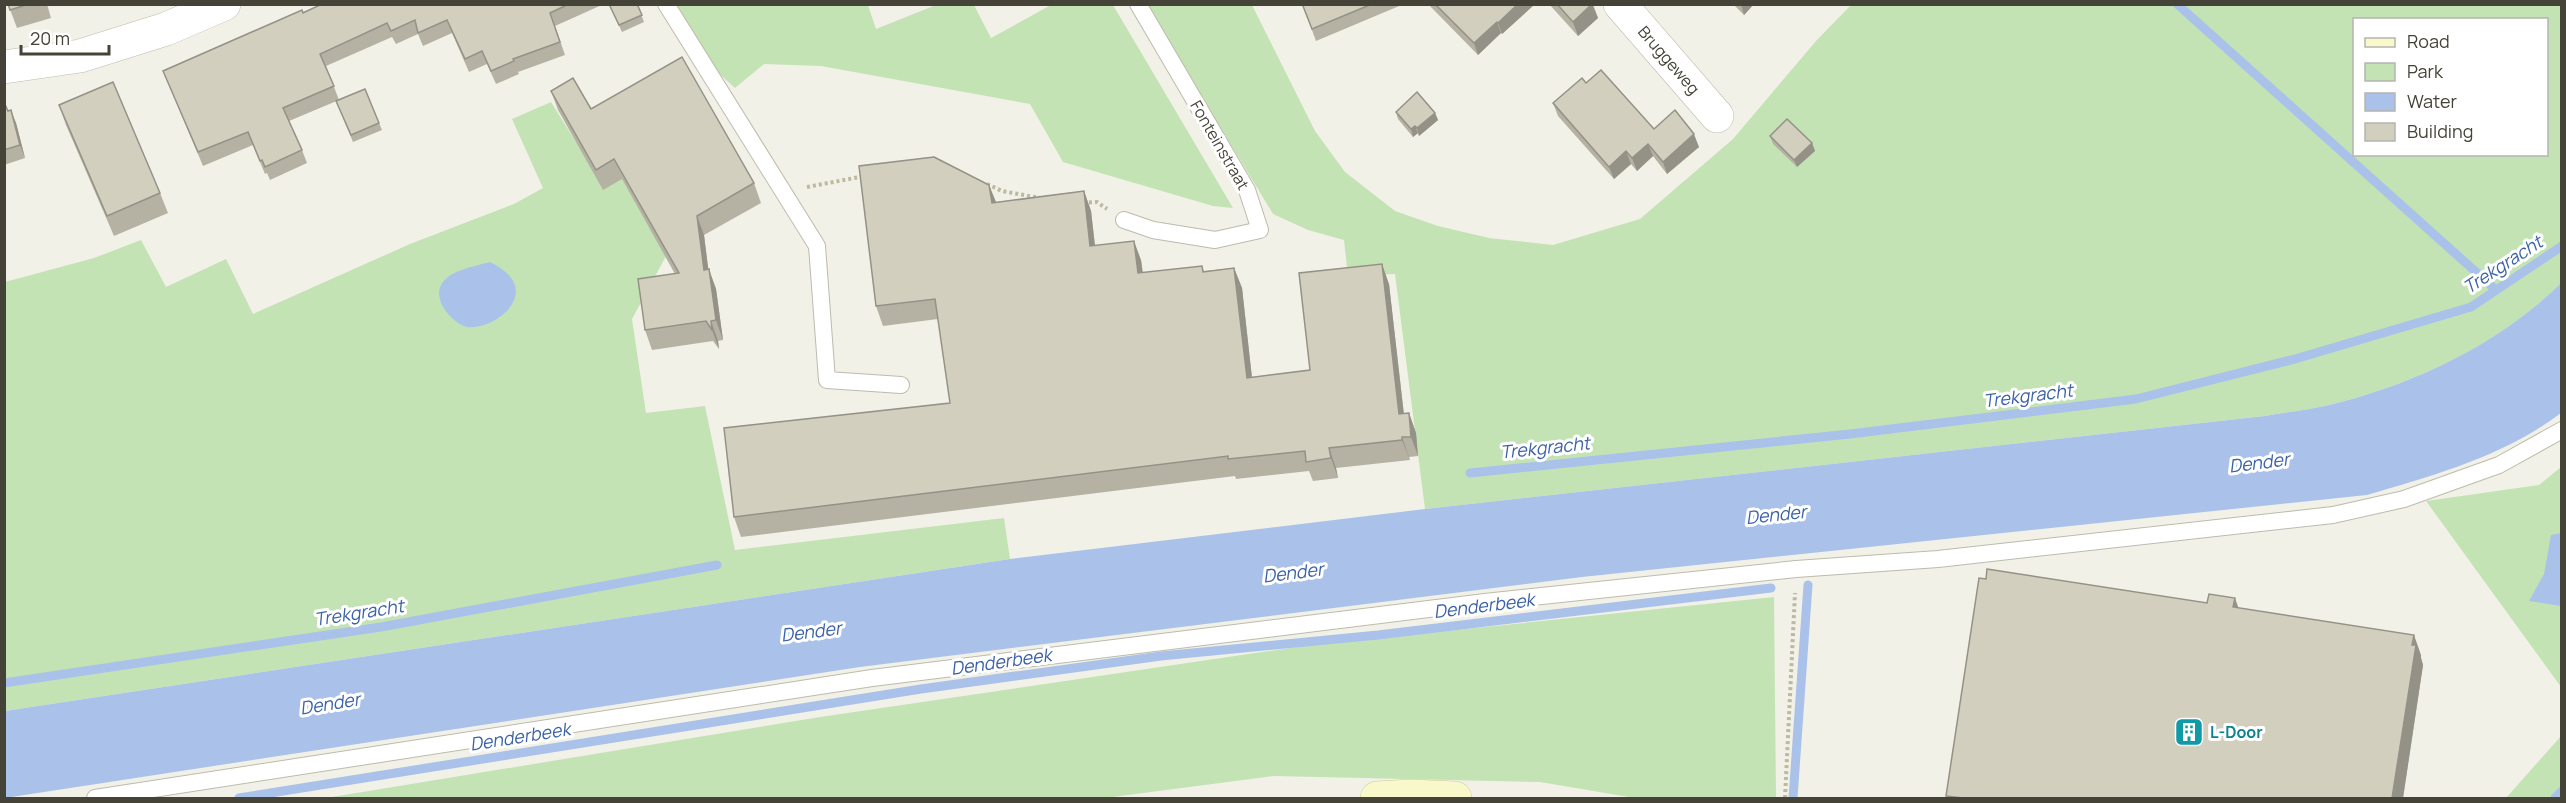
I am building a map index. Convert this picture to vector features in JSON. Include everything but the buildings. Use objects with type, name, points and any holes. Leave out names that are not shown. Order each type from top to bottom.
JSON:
[{"type":"street","points":[[4,67],[80,56],[166,29],[224,4]]},
{"type":"street","name":"Bruggeweg","points":[[1620,4],[1717,116]]},
{"type":"street","points":[[1377,798],[1410,796],[1455,798]]},
{"type":"lane","points":[[666,4],[817,246],[826,380],[901,385]]},
{"type":"lane","name":"Fonteinstraat","points":[[1124,220],[1153,230],[1215,240],[1260,230],[1247,189],[1138,4]]},
{"type":"lane","points":[[95,798],[872,678],[1485,602],[1796,569],[1938,559],[2333,515],[2404,499],[2499,465],[2562,430]]},
{"type":"path","points":[[783,192],[868,175]]},
{"type":"path","points":[[980,182],[1002,191],[1049,200]]},
{"type":"path","points":[[1081,203],[1098,202],[1124,220]]},
{"type":"path","points":[[1785,798],[1796,569]]},
{"type":"green space","points":[[677,5],[868,5],[876,29],[936,5],[974,5],[991,38],[1051,5],[1113,5],[1233,208],[1213,206],[1063,162],[1030,104],[821,66],[764,64],[735,88],[714,69]]},
{"type":"green space","points":[[1146,5],[1252,5],[1315,131],[1345,172],[1395,211],[1438,226],[1489,238],[1553,245],[1640,219],[1733,139],[1816,41],[1851,5],[2561,5],[2561,283],[2510,325],[2482,343],[2423,374],[2361,397],[2305,410],[1425,509],[1395,274],[1348,276],[1344,240],[1308,230],[1273,214]]},
{"type":"green space","points":[[551,102],[576,142],[622,179],[666,256],[632,319],[646,413],[705,406],[735,550],[1004,518],[1010,559],[5,711],[5,282],[94,258],[141,240],[166,287],[226,259],[253,314],[410,244],[514,204],[543,188],[512,119]]},
{"type":"green space","points":[[2561,467],[2561,687],[2426,501],[2539,485]]},
{"type":"green space","points":[[1774,597],[1776,798],[1635,798],[1540,782],[1274,776],[1105,798],[326,798],[820,717],[1310,645]]},
{"type":"green space","points":[[2561,736],[2561,798],[2506,798]]},
{"type":"water","points":[[490,262],[507,274],[515,286],[515,298],[509,309],[499,318],[475,327],[464,326],[449,315],[442,305],[439,294],[440,286],[458,271]]},
{"type":"water","name":"Dender","points":[[2561,283],[2561,413],[2539,428],[2492,453],[2443,472],[2367,495],[1582,577],[860,667],[5,798],[5,711],[1010,559],[1425,509],[2305,410],[2361,397],[2423,374],[2482,343],[2510,325]]},
{"type":"water","points":[[2561,533],[2561,606],[2529,601],[2544,574],[2551,535]]},
{"type":"waterway","points":[[2177,4],[2496,290]]},
{"type":"waterway","name":"Trekgracht","points":[[1470,473],[1850,434],[2136,399],[2295,359],[2471,307],[2562,246]]},
{"type":"waterway","name":"Trekgracht","points":[[4,683],[381,627],[717,565]]},
{"type":"waterway","name":"Denderbeek","points":[[1793,798],[1808,585]]},
{"type":"waterway","name":"Denderbeek","points":[[239,798],[921,689],[1161,656],[1378,635],[1771,588]]},
{"type":"waterway","name":"Denderbeek","points":[[2555,798],[2562,791]]},
{"type":"place","name":"L-Door","points":[[2189,732]]}]
